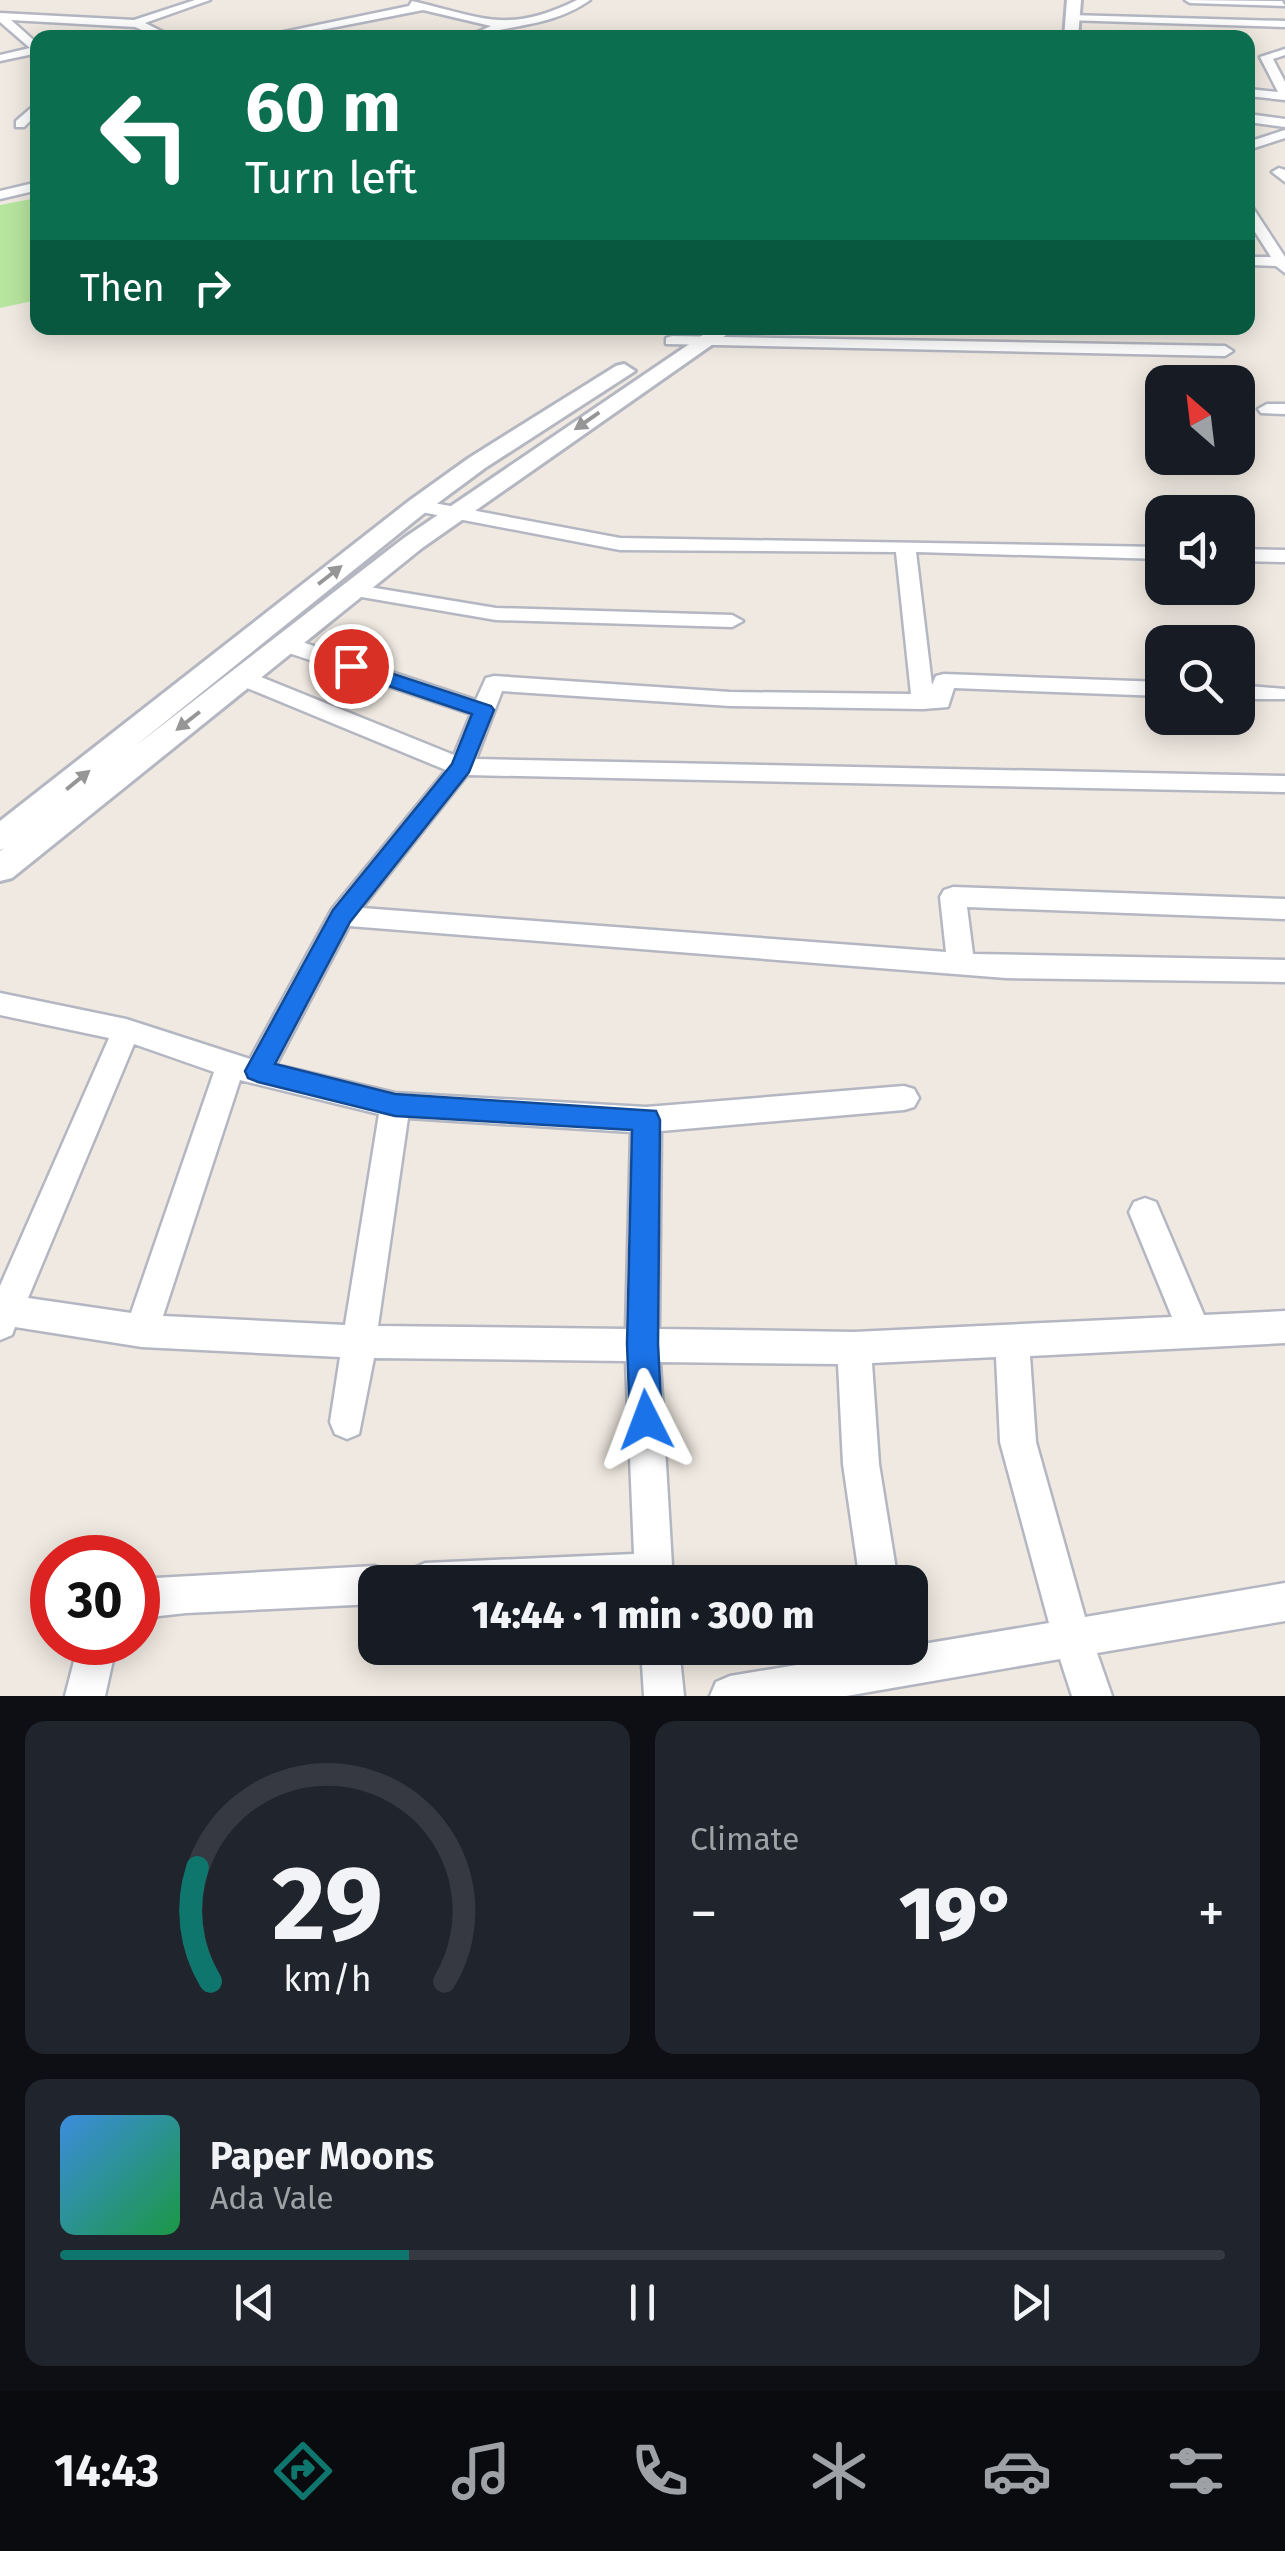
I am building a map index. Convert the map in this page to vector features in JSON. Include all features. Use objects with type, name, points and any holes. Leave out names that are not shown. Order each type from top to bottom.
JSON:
[{"type":"street","points":[[22,18],[50,0]]},
{"type":"street","points":[[109,30],[205,0]]},
{"type":"street","points":[[392,0],[504,26]]},
{"type":"street","points":[[493,30],[545,20],[585,0]]},
{"type":"street","points":[[1071,30],[1074,0]]},
{"type":"street","points":[[1128,0],[1133,30]]},
{"type":"street","points":[[1181,0],[1190,30]]},
{"type":"street","points":[[1190,0],[1282,4]]},
{"type":"street","points":[[302,30],[428,6]]},
{"type":"street","points":[[0,16],[136,23],[152,30]]},
{"type":"street","points":[[0,16],[30,43]]},
{"type":"street","points":[[1070,18],[1285,24]]},
{"type":"street","points":[[0,58],[30,52]]},
{"type":"street","points":[[1255,93],[1285,94],[1266,56],[1285,52]]},
{"type":"street","points":[[0,66],[30,67]]},
{"type":"street","points":[[20,124],[30,114]]},
{"type":"street","points":[[1255,119],[1285,123]]},
{"type":"street","points":[[1255,144],[1285,134]]},
{"type":"street","points":[[0,195],[30,188]]},
{"type":"street","points":[[1255,221],[1284,264]]},
{"type":"street","points":[[1255,262],[1284,264]]},
{"type":"street","points":[[1091,335],[1097,349]]},
{"type":"street","points":[[0,838],[476,463],[690,337],[1225,351],[1215,335]]},
{"type":"street","points":[[0,869],[352,590],[690,337]]},
{"type":"street","points":[[418,506],[620,544],[1145,553]]},
{"type":"street","points":[[905,546],[923,702]]},
{"type":"street","points":[[1255,555],[1285,556]]},
{"type":"street","points":[[352,590],[496,614],[732,621]]},
{"type":"street","points":[[285,644],[483,710]]},
{"type":"street","points":[[243,678],[461,767],[1285,784]]},
{"type":"street","points":[[142,1331],[244,1068],[341,916],[461,767],[494,683],[730,699],[923,702],[940,702],[944,682],[1145,689]]},
{"type":"street","points":[[1255,693],[1278,694]]},
{"type":"street","points":[[961,963],[953,897],[1285,909]]},
{"type":"street","points":[[341,916],[961,963],[1285,972]]},
{"type":"street","points":[[0,1004],[126,1030],[244,1068],[395,1105],[646,1120],[904,1098]]},
{"type":"street","points":[[126,1030],[3,1317],[142,1331],[359,1342],[854,1348],[1285,1327]]},
{"type":"street","points":[[346,1422],[395,1105]]},
{"type":"street","points":[[646,1120],[642,1344],[652,1565]]},
{"type":"street","points":[[1146,1212],[1196,1332]]},
{"type":"street","points":[[1012,1340],[1018,1442],[1092,1696]]},
{"type":"street","points":[[854,1348],[860,1464],[876,1565]]},
{"type":"street","points":[[160,1597],[358,1586]]},
{"type":"street","points":[[928,1654],[1072,1638],[1285,1602]]},
{"type":"street","points":[[84,1696],[92,1665]]},
{"type":"street","points":[[661,1665],[664,1696]]},
{"type":"street","points":[[730,1696],[861,1665]]},
{"type":"green space","points":[[30,199],[30,302],[0,308],[0,205]]},
{"type":"route","points":[[351,666],[483,710],[461,767],[341,916],[258,1071],[395,1105],[646,1120],[642,1344],[646,1420]]}]
